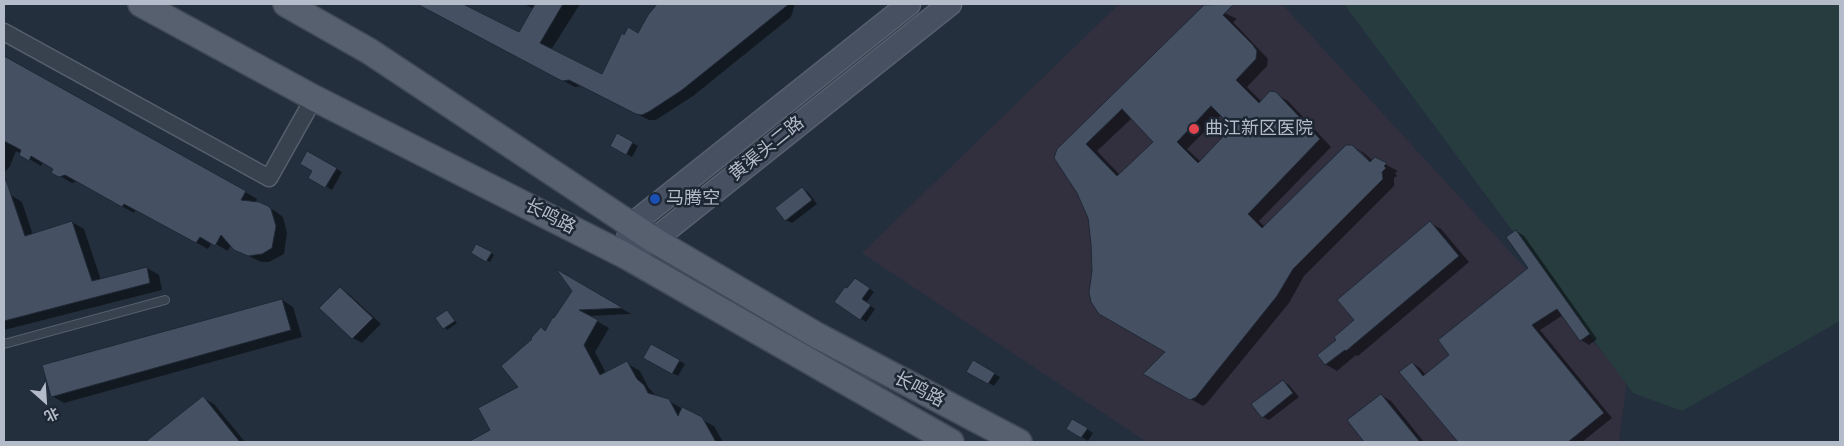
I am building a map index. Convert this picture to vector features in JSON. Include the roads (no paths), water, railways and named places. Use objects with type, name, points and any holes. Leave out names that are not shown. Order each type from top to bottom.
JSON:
[{"type":"main road","name":"长鸣路","points":[[141,4],[314,98],[626,256],[951,442]]},
{"type":"main road","name":"长鸣路","points":[[286,4],[369,52],[630,226],[818,336],[1019,442]]},
{"type":"main road","name":"黄渠头二路","points":[[630,226],[908,4]]},
{"type":"main road","name":"黄渠头二路","points":[[626,256],[654,240],[950,4]]},
{"type":"main road","points":[[626,256],[630,226]]},
{"type":"street","points":[[4,32],[269,178],[314,98]]},
{"type":"lane","points":[[4,344],[165,300]]},
{"type":"place","name":"曲江新区医院","points":[[1194,129]]},
{"type":"place","name":"马腾空","points":[[655,199]]}]
